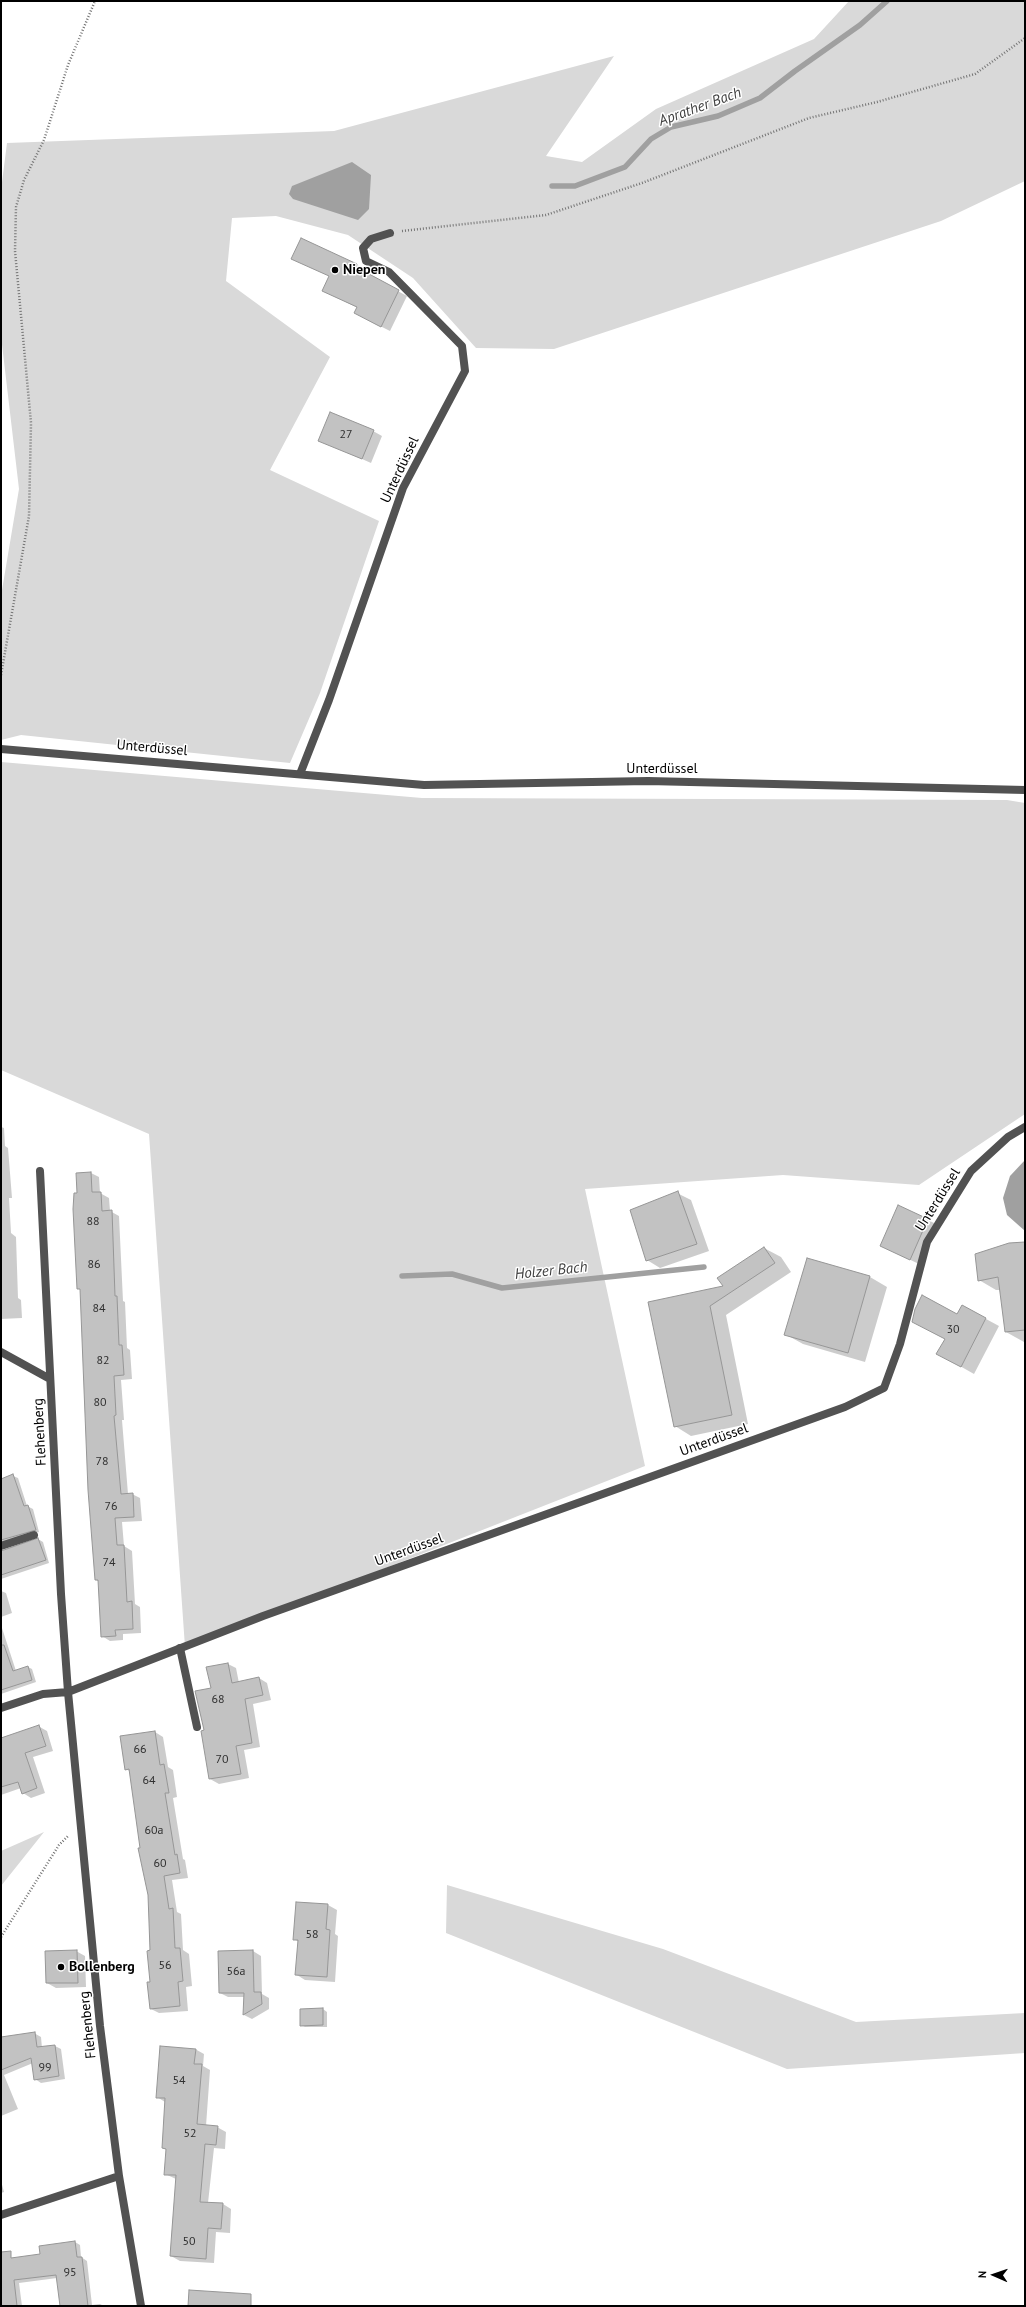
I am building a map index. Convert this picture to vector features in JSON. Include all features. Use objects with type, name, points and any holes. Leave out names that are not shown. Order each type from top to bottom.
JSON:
[{"type":"street","name":"Unterdüssel","points":[[300,774],[329,700],[403,488],[465,371],[462,346],[389,272],[366,261],[363,248],[371,239],[390,233]]},
{"type":"street","name":"Unterdüssel","points":[[1,749],[424,785],[648,781],[1025,790]]},
{"type":"street","name":"Unterdüssel","points":[[180,1648],[263,1616],[845,1407],[884,1388],[900,1344],[927,1242],[971,1171],[1008,1137],[1025,1127]]},
{"type":"street","name":"Flehenberg","points":[[40,1171],[61,1594],[68,1692],[100,2026],[119,2176],[141,2306]]},
{"type":"street","points":[[1,1352],[50,1379]]},
{"type":"street","points":[[1,1546],[34,1535]]},
{"type":"street","points":[[1,1708],[43,1694],[68,1692],[180,1648],[197,1728]]},
{"type":"street","points":[[1,2215],[119,2176]]},
{"type":"path","points":[[1,675],[29,516],[31,423],[15,251],[16,207],[24,180],[44,140],[68,65],[95,1]]},
{"type":"path","points":[[390,233],[546,215],[642,183],[809,118],[877,102],[976,74],[1025,38]]},
{"type":"path","points":[[1,1937],[59,1845],[80,1824]]},
{"type":"shaded area","points":[[849,1],[1025,1],[1025,181],[941,221],[554,349],[476,348],[413,278],[348,235],[276,216],[232,218],[226,281],[330,357],[270,470],[379,521],[320,693],[290,763],[21,735],[1,740],[1,596],[19,489],[1,336],[1,190],[7,143],[334,131],[614,56],[546,156],[582,162],[656,109],[814,39]]},
{"type":"shaded area","points":[[352,162],[371,175],[369,209],[358,220],[293,199],[289,194],[292,186]]},
{"type":"shaded area","points":[[1,762],[422,798],[1007,800],[1025,803],[1025,1114],[919,1185],[783,1175],[585,1189],[645,1466],[185,1647],[149,1134],[1,1070]]},
{"type":"shaded area","points":[[1025,1160],[1025,1231],[1007,1215],[1003,1198],[1010,1176]]},
{"type":"shaded area","points":[[44,1832],[1,1886],[1,1851]]},
{"type":"shaded area","points":[[447,1885],[663,1949],[856,2022],[1025,2013],[1025,2053],[787,2069],[446,1933]]},
{"type":"building","points":[[301,238],[357,264],[356,267],[399,290],[381,327],[354,313],[357,307],[322,291],[329,276],[291,259]]},
{"type":"building","points":[[330,412],[374,430],[362,459],[318,441]]},
{"type":"building","points":[[91,1172],[92,1192],[101,1192],[102,1211],[112,1210],[115,1296],[117,1296],[119,1345],[122,1345],[124,1375],[114,1376],[116,1415],[114,1416],[121,1494],[133,1493],[134,1517],[115,1518],[117,1545],[124,1545],[127,1602],[132,1601],[133,1629],[115,1630],[116,1636],[101,1637],[98,1580],[95,1580],[88,1490],[80,1289],[77,1289],[73,1209],[74,1193],[77,1193],[76,1173]]},
{"type":"building","points":[[678,1191],[697,1244],[646,1261],[630,1210]]},
{"type":"building","points":[[898,1205],[928,1219],[910,1260],[880,1246]]},
{"type":"building","points":[[1025,1242],[1025,1330],[1005,1332],[998,1277],[978,1281],[975,1254],[1009,1243]]},
{"type":"building","points":[[764,1247],[775,1263],[710,1306],[732,1415],[674,1427],[648,1302],[723,1286],[717,1278]]},
{"type":"building","points":[[807,1258],[870,1276],[848,1353],[784,1335]]},
{"type":"building","points":[[922,1295],[957,1314],[962,1305],[986,1318],[961,1367],[936,1354],[945,1339],[912,1322],[915,1309]]},
{"type":"building","points":[[13,1474],[24,1506],[28,1505],[36,1530],[1,1540],[1,1479]]},
{"type":"building","points":[[38,1538],[46,1560],[1,1575],[1,1551]]},
{"type":"building","points":[[1,1645],[4,1645],[13,1671],[28,1666],[32,1680],[1,1690]]},
{"type":"building","points":[[228,1663],[232,1683],[259,1677],[263,1695],[245,1699],[252,1743],[236,1746],[241,1774],[209,1779],[201,1731],[204,1730],[195,1691],[211,1688],[206,1667]]},
{"type":"building","points":[[39,1725],[46,1746],[25,1753],[37,1788],[22,1794],[18,1782],[1,1787],[1,1738]]},
{"type":"building","points":[[155,1731],[160,1765],[164,1764],[169,1793],[165,1793],[175,1855],[177,1854],[180,1873],[164,1876],[169,1909],[173,1908],[175,1948],[180,1948],[183,1981],[178,1982],[180,2006],[150,2009],[147,1982],[150,1982],[147,1951],[150,1950],[148,1895],[138,1848],[140,1848],[129,1769],[125,1770],[120,1736]]},
{"type":"building","points":[[296,1902],[328,1904],[326,1929],[330,1930],[327,1977],[295,1975],[298,1940],[293,1940]]},
{"type":"building","name":"Bollenberg","points":[[77,1950],[78,1983],[46,1983],[45,1951]]},
{"type":"building","points":[[253,1950],[254,1992],[261,1992],[262,2004],[243,2015],[244,1993],[219,1993],[218,1951]]},
{"type":"building","points":[[323,2008],[323,2025],[300,2026],[300,2009]]},
{"type":"building","points":[[35,2032],[37,2047],[55,2045],[59,2076],[34,2080],[31,2058],[1,2070],[1,2037]]},
{"type":"building","points":[[160,2046],[196,2049],[194,2064],[202,2064],[197,2124],[218,2126],[216,2145],[205,2144],[200,2202],[223,2203],[221,2229],[208,2228],[206,2259],[170,2256],[176,2175],[164,2175],[166,2149],[162,2148],[165,2098],[156,2098]]},
{"type":"building","points":[[75,2241],[77,2257],[82,2257],[88,2306],[60,2306],[56,2275],[14,2280],[17,2306],[1,2306],[1,2252],[11,2251],[11,2258],[40,2254],[39,2246]]},
{"type":"building","points":[[189,2290],[251,2294],[251,2306],[188,2306]]},
{"type":"waterway","name":"Aprather Bach","points":[[552,186],[575,186],[625,167],[651,139],[671,127],[718,116],[760,98],[860,25],[887,1]]},
{"type":"waterway","name":"Holzer Bach","points":[[402,1276],[452,1274],[502,1288],[704,1267]]},
{"type":"place","name":"Niepen","points":[[335,270]]},
{"type":"place","name":"Bollenberg","points":[[61,1967]]}]
